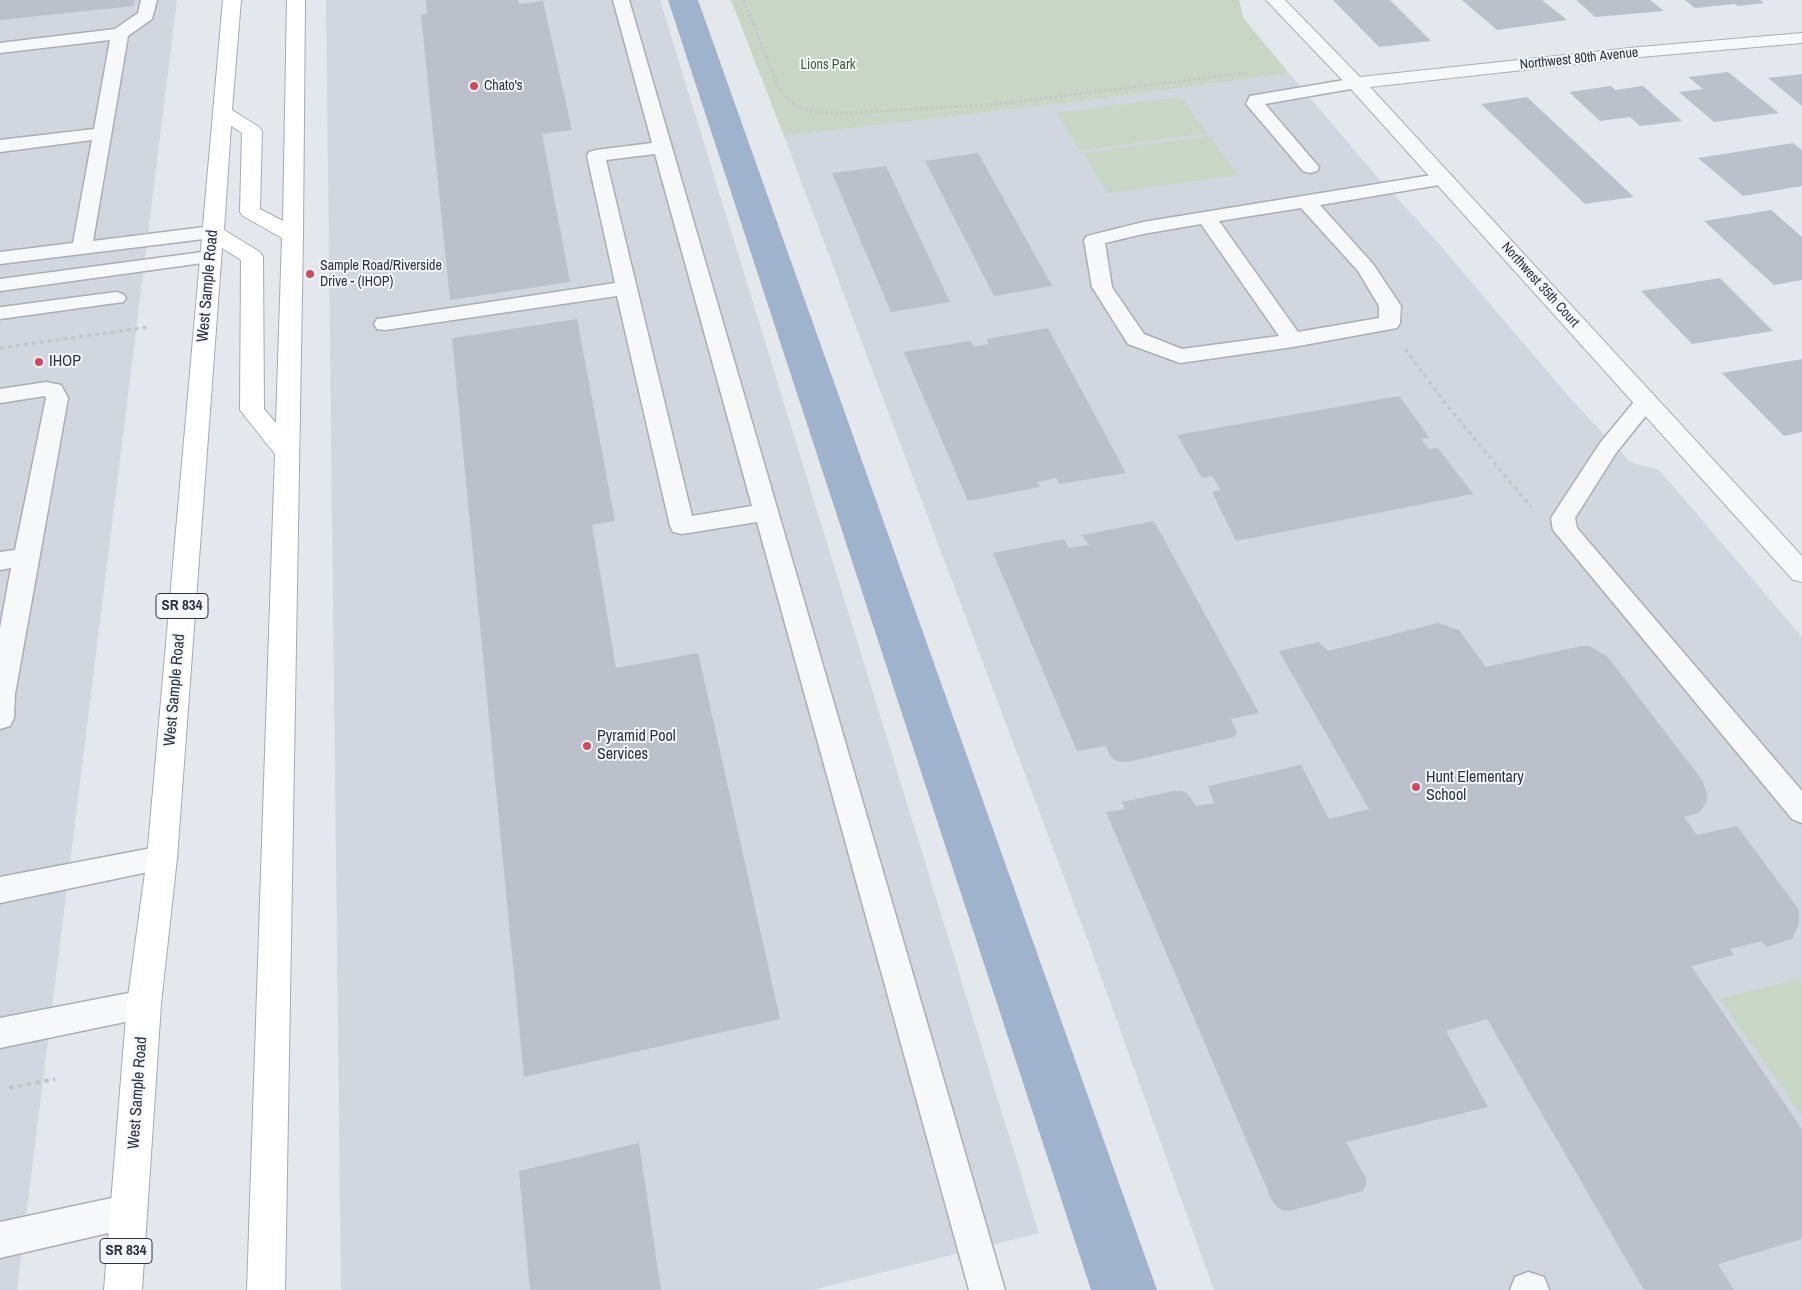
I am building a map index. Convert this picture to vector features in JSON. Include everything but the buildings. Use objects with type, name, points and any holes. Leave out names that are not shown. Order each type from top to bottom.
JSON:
[{"type":"main road","name":"West Sample Road","points":[[122,1290],[130,1211],[144,1004],[162,858],[232,0]]},
{"type":"main road","points":[[266,1290],[293,235],[296,0]]},
{"type":"main road","points":[[222,111],[252,131],[250,212],[293,235]]},
{"type":"main road","points":[[211,244],[252,257],[252,410],[286,450]]},
{"type":"street","name":"Northwest 35th Court","points":[[1275,0],[1356,83],[1802,574]]},
{"type":"street","name":"Northwest 80th Avenue","points":[[1356,83],[1640,52],[1802,38]]},
{"type":"lane","points":[[0,48],[120,34],[146,15],[149,0]]},
{"type":"lane","points":[[621,0],[987,1290]]},
{"type":"lane","points":[[82,247],[120,34]]},
{"type":"lane","points":[[1310,167],[1255,104],[1256,100],[1356,83]]},
{"type":"lane","points":[[0,146],[103,132]]},
{"type":"lane","points":[[663,147],[596,156],[682,526],[766,512]]},
{"type":"lane","points":[[1306,201],[1366,268],[1390,306],[1389,323],[1293,340],[1180,356],[1136,339],[1102,287],[1094,240],[1144,228],[1206,217],[1306,201],[1444,179]]},
{"type":"lane","points":[[1206,217],[1293,340]]},
{"type":"lane","points":[[0,258],[82,247],[211,244]]},
{"type":"lane","points":[[116,298],[1,313],[4,284],[211,244]]},
{"type":"lane","points":[[385,324],[626,288]]},
{"type":"lane","points":[[0,396],[46,389],[56,393],[58,398],[1,694],[0,718]]},
{"type":"lane","points":[[1646,402],[1608,448],[1563,518],[1565,530],[1802,811]]},
{"type":"lane","points":[[0,561],[26,557]]},
{"type":"lane","points":[[0,890],[162,858]]},
{"type":"lane","points":[[0,1033],[144,1004]]},
{"type":"lane","points":[[0,1240],[130,1211]]},
{"type":"path","points":[[744,0],[780,91],[793,104],[812,112],[848,113],[999,104],[1251,72]]},
{"type":"path","points":[[0,348],[149,327]]},
{"type":"path","points":[[1404,347],[1445,403],[1531,507]]},
{"type":"path","points":[[9,1088],[55,1079]]},
{"type":"shaded area","points":[[0,0],[177,0],[17,1290],[0,1290]]},
{"type":"shaded area","points":[[326,0],[660,0],[1039,1233],[813,1290],[341,1290]]},
{"type":"shaded area","name":"Hunt Elementary School","points":[[1289,73],[1372,171],[1433,237],[1571,399],[1630,462],[1659,470],[1802,637],[1802,1290],[1214,1290],[1087,938],[784,136],[1106,98]]},
{"type":"green space","name":"Lions Park","points":[[731,0],[1239,0],[1244,19],[1289,73],[1106,98],[784,136]]},
{"type":"green space","points":[[1181,97],[1207,133],[1080,151],[1057,113]]},
{"type":"green space","points":[[1210,136],[1238,175],[1108,193],[1083,153]]},
{"type":"green space","points":[[1802,978],[1802,1116],[1720,999]]},
{"type":"waterway","points":[[683,0],[1124,1290]]},
{"type":"place","name":"Chato's","points":[[474,86]]},
{"type":"place","name":"Sample Road/Riverside Drive - (IHOP)","points":[[310,274]]},
{"type":"place","name":"IHOP","points":[[39,362]]},
{"type":"place","name":"Pyramid Pool Services","points":[[587,746]]},
{"type":"place","name":"Hunt Elementary School","points":[[1416,787]]}]
